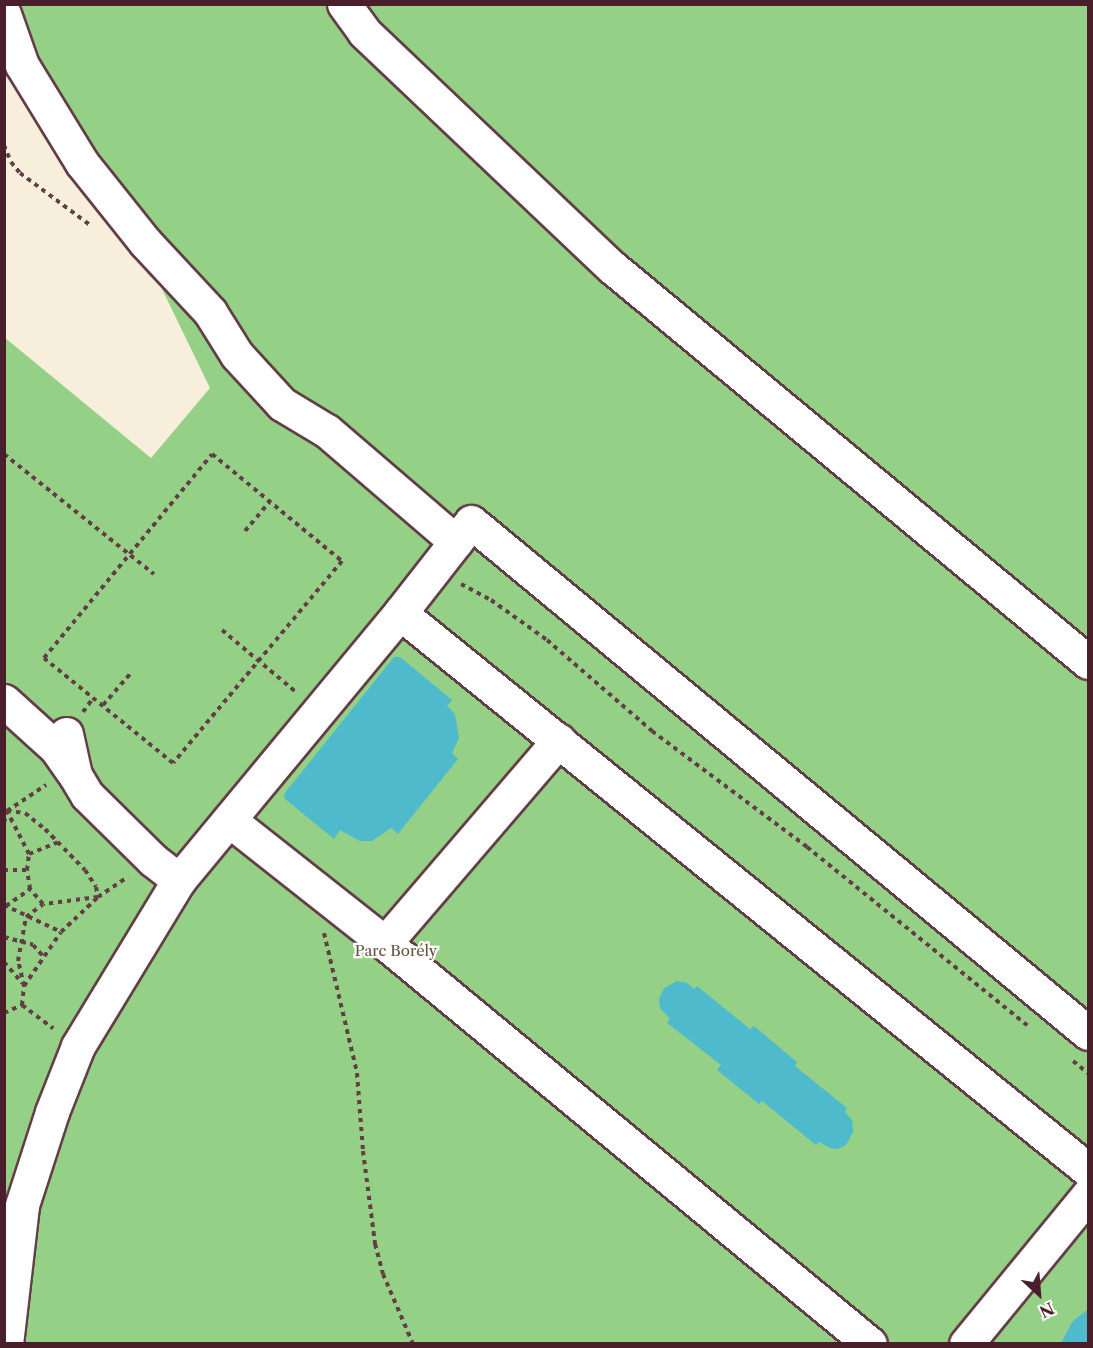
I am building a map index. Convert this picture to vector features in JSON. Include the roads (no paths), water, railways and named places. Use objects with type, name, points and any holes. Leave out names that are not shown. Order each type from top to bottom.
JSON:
[{"type":"lane","points":[[344,4],[364,32],[613,268],[1089,662]]},
{"type":"lane","points":[[4,14],[22,65],[82,163],[145,243],[210,312],[237,354],[282,404],[327,431],[447,554]]},
{"type":"lane","points":[[6,1344],[22,1205],[51,1112],[78,1046],[179,880],[400,613],[471,522],[1078,1045]]},
{"type":"lane","points":[[400,613],[1089,1170]]},
{"type":"lane","points":[[4,701],[56,748],[87,795],[153,860],[179,880]]},
{"type":"lane","points":[[66,734],[75,775]]},
{"type":"lane","points":[[384,943],[559,740]]},
{"type":"lane","points":[[229,820],[384,943],[870,1344]]},
{"type":"lane","points":[[966,1344],[1089,1195]]},
{"type":"water","points":[[394,657],[400,657],[452,700],[447,706],[455,714],[459,738],[452,753],[458,759],[398,834],[391,828],[372,841],[360,841],[340,830],[334,839],[285,799],[284,794]]},
{"type":"water","points":[[677,981],[687,983],[694,989],[697,986],[750,1029],[754,1026],[797,1062],[795,1066],[847,1108],[845,1112],[852,1120],[853,1132],[846,1145],[838,1149],[830,1148],[819,1142],[816,1145],[762,1101],[759,1104],[717,1070],[721,1065],[667,1023],[670,1019],[660,1008],[659,999],[664,988]]},
{"type":"water","points":[[1088,1309],[1088,1343],[1061,1343],[1073,1321]]},
{"type":"park label","name":"Parc Borély","points":[[396,951]]}]
